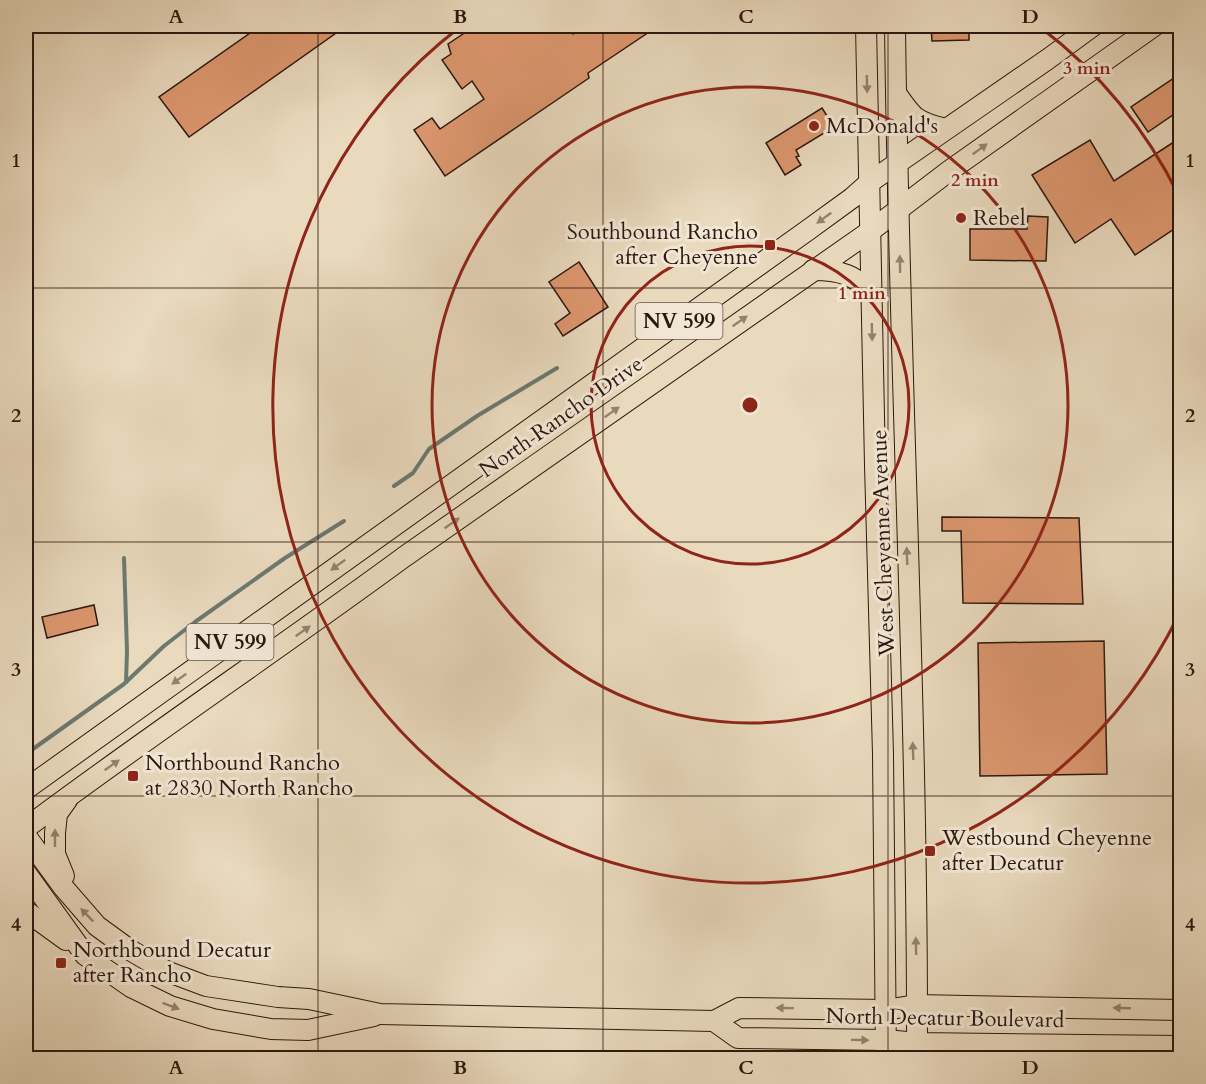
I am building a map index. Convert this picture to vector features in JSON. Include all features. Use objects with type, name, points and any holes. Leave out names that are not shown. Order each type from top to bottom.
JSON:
[{"type":"main road","name":"West Cheyenne Avenue","points":[[866,26],[883,754],[886,1049]]},
{"type":"main road","name":"West Cheyenne Avenue","points":[[895,26],[913,756],[917,1051]]},
{"type":"main road","name":"North Rancho Drive","points":[[26,789],[817,224],[870,182],[1093,26]]},
{"type":"main road","name":"North Rancho Drive","points":[[26,828],[73,792],[404,557],[870,232],[949,171],[1154,26]]},
{"type":"main road","points":[[896,93],[920,122],[946,129]]},
{"type":"main road","points":[[813,270],[834,270],[848,274],[867,288],[872,298]]},
{"type":"main road","points":[[385,531],[404,557]]},
{"type":"main road","points":[[64,888],[63,874],[56,854],[56,822],[57,814],[73,792]]},
{"type":"main road","name":"North Decatur Boulevard","points":[[26,836],[64,888],[98,926],[130,950],[166,971],[206,986],[278,997],[309,999],[380,1014],[714,1021],[739,1008],[885,1010],[916,1005],[1180,1010]]},
{"type":"main road","name":"North Decatur Boulevard","points":[[26,873],[85,955],[131,987],[190,1013],[236,1024],[271,1029],[308,1030],[380,1014]]},
{"type":"main road","points":[[26,911],[85,955]]},
{"type":"main road","name":"North Decatur Boulevard","points":[[714,1021],[738,1038],[917,1051],[1180,1046]]},
{"type":"building","points":[[260,26],[346,26],[189,137],[159,97]]},
{"type":"building","points":[[475,26],[567,26],[573,34],[585,26],[658,26],[588,73],[589,78],[445,176],[414,130],[432,118],[440,129],[484,99],[472,81],[462,89],[442,60],[451,54],[448,44]]},
{"type":"building","points":[[931,26],[969,26],[969,40],[932,41]]},
{"type":"building","points":[[1180,74],[1180,110],[1148,132],[1131,107]]},
{"type":"building","points":[[822,108],[834,127],[796,150],[799,156],[796,157],[801,165],[785,175],[766,143]]},
{"type":"building","points":[[1180,138],[1180,225],[1135,255],[1111,219],[1075,243],[1032,175],[1090,140],[1114,181]]},
{"type":"building","points":[[1028,216],[1048,217],[1046,261],[970,260],[970,229],[1027,229]]},
{"type":"building","points":[[579,262],[608,307],[563,336],[555,324],[570,313],[549,282]]},
{"type":"building","points":[[942,517],[1079,518],[1083,604],[963,603],[961,531],[942,531]]},
{"type":"building","points":[[94,605],[98,625],[47,638],[42,617]]},
{"type":"building","points":[[1104,641],[1107,774],[980,776],[978,643]]},
{"type":"waterway","points":[[394,486],[413,473],[429,449],[477,416],[557,368]]},
{"type":"waterway","points":[[26,754],[124,684],[164,646],[195,622],[285,558],[344,521]]},
{"type":"waterway","points":[[124,558],[126,682]]},
{"type":"place","name":"McDonald's","points":[[814,126]]},
{"type":"place","name":"Rebel","points":[[961,218]]},
{"type":"place","name":"Southbound Rancho after Cheyenne","points":[[770,245]]},
{"type":"place","name":"Northbound Rancho at 2830 North Rancho","points":[[133,776]]},
{"type":"place","name":"Westbound Cheyenne after Decatur","points":[[930,851]]},
{"type":"place","name":"Northbound Decatur after Rancho","points":[[61,963]]}]
